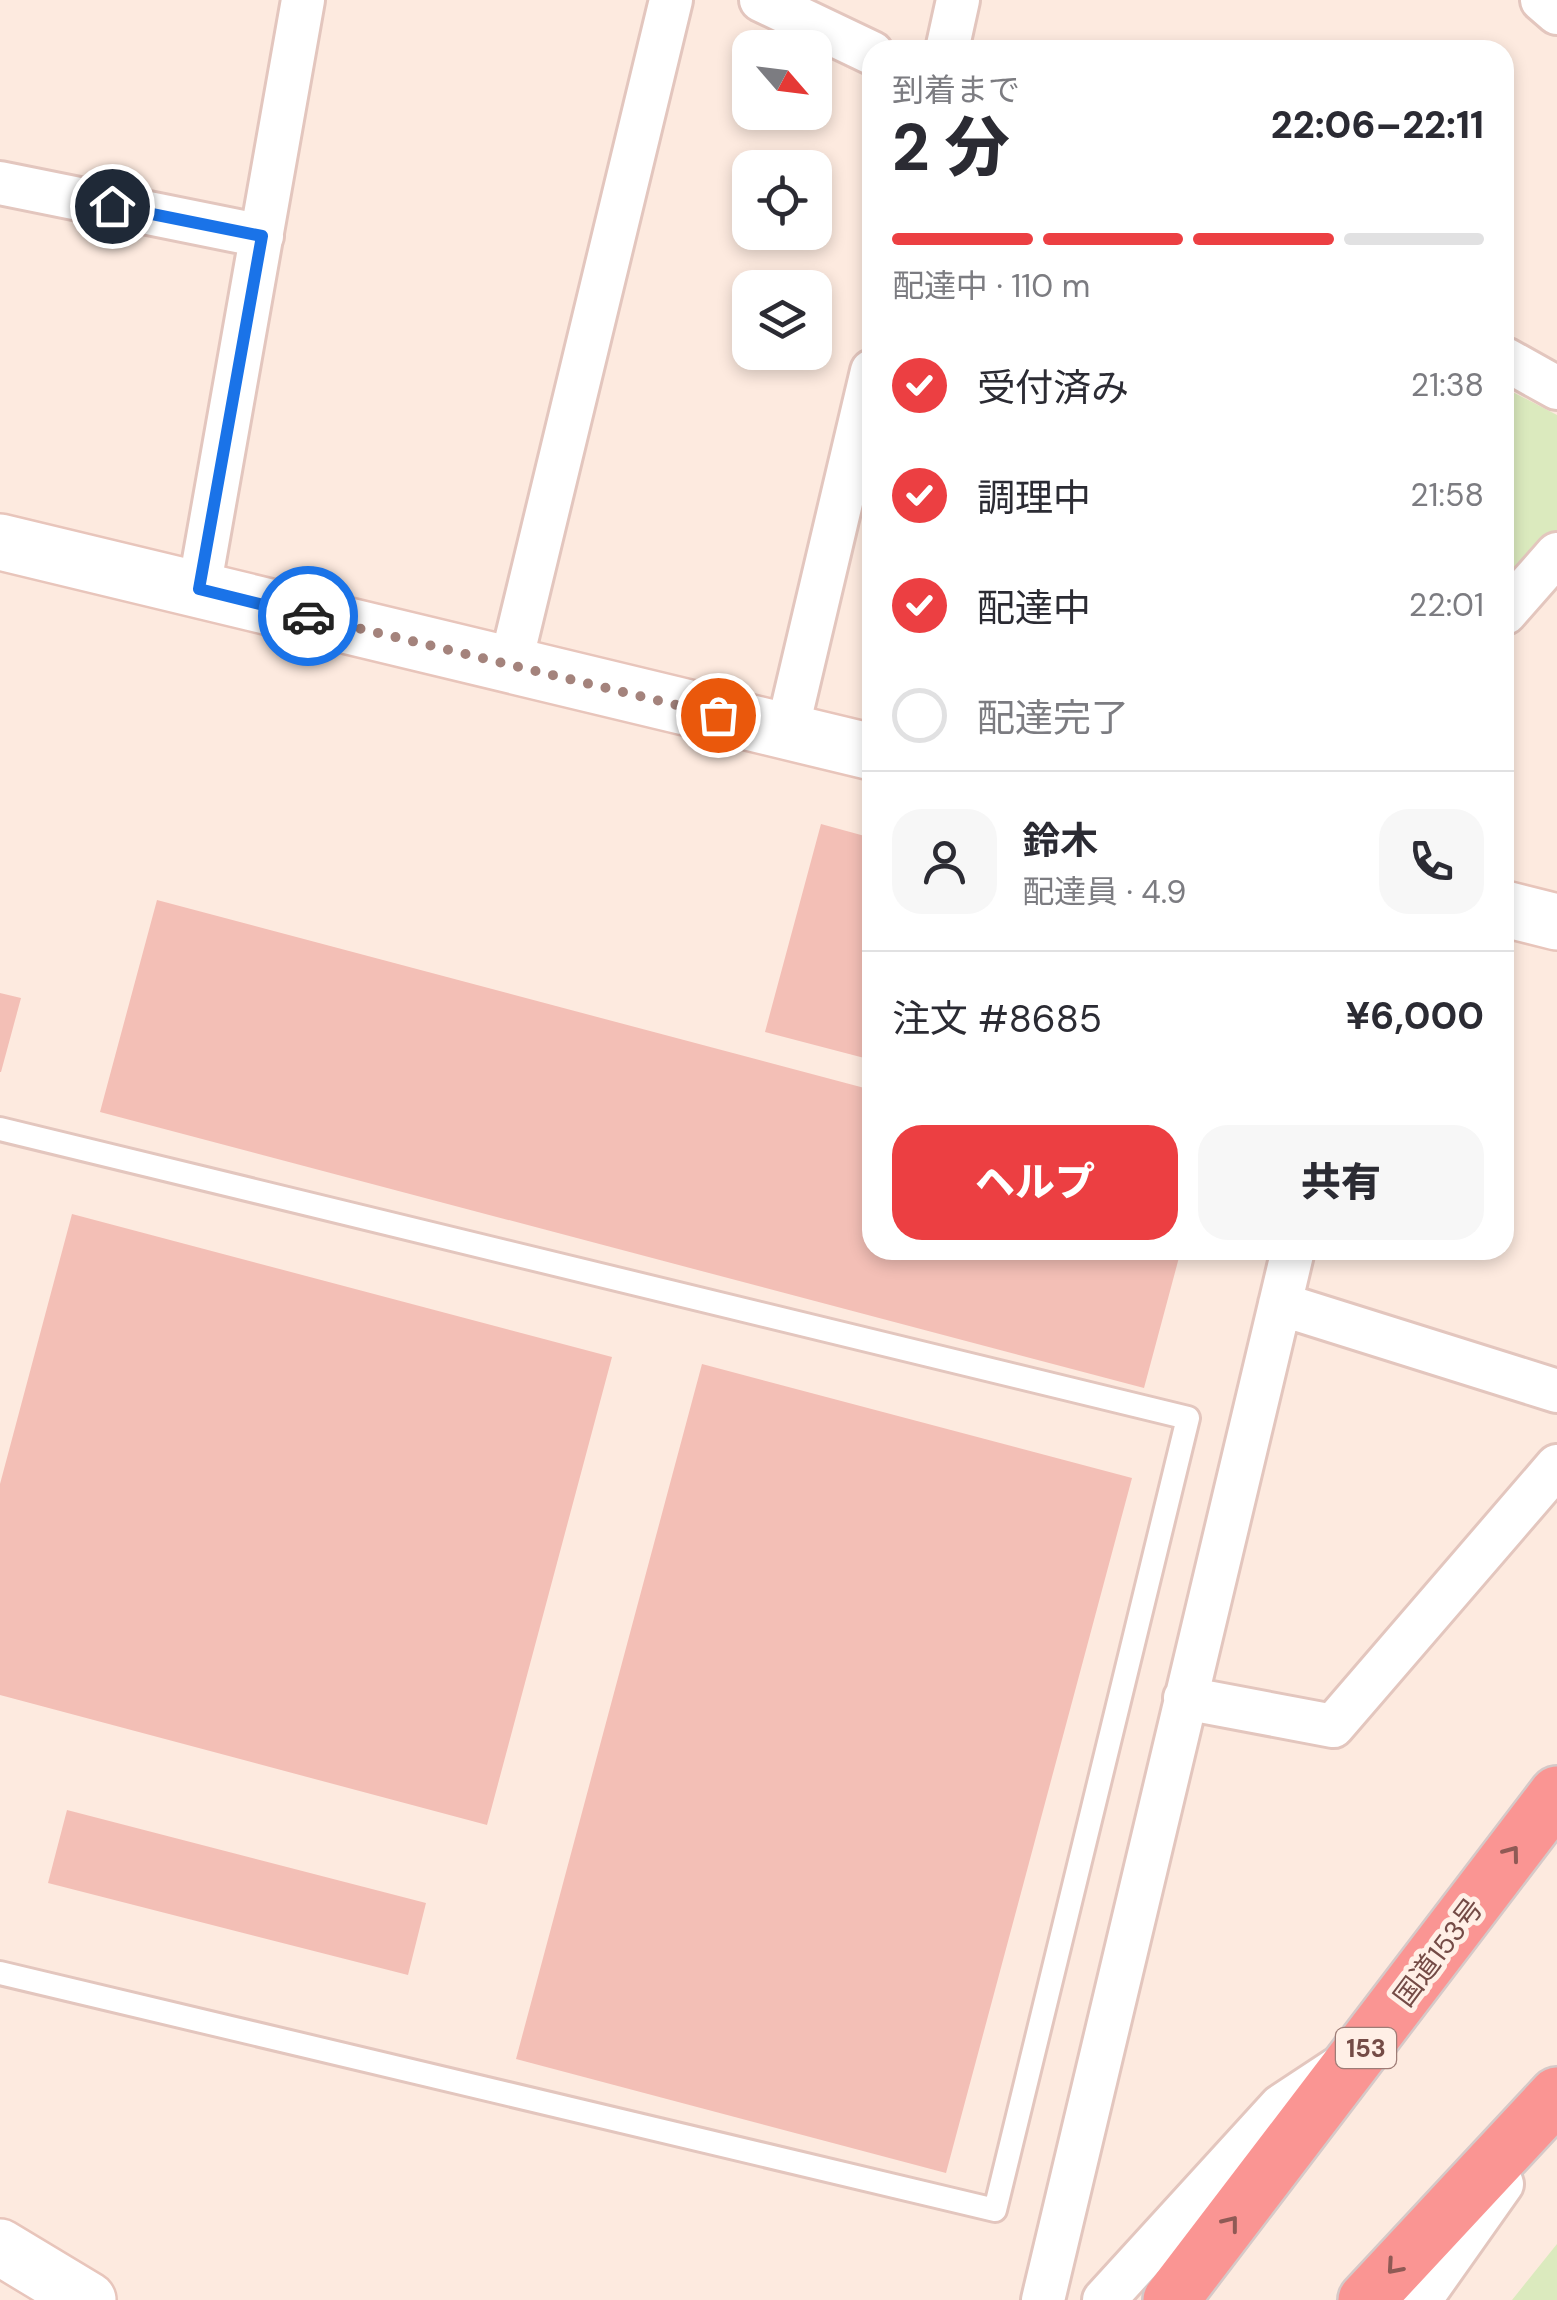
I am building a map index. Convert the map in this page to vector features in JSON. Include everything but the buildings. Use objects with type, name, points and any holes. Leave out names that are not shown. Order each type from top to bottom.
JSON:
[{"type":"highway","name":"国道153号","points":[[1171,2300],[1557,1794]]},
{"type":"highway","points":[[1366,2300],[1557,2095]]},
{"type":"street","points":[[199,589],[303,0]]},
{"type":"street","points":[[510,666],[671,0]]},
{"type":"street","points":[[760,0],[862,49]]},
{"type":"street","points":[[949,40],[958,0]]},
{"type":"street","points":[[1542,0],[1557,13]]},
{"type":"street","points":[[0,183],[262,236]]},
{"type":"street","points":[[1514,364],[1557,388]]},
{"type":"street","points":[[787,731],[862,412]]},
{"type":"street","points":[[0,542],[862,750]]},
{"type":"street","points":[[1514,603],[1557,554]]},
{"type":"street","points":[[1514,911],[1557,922]]},
{"type":"street","points":[[1043,2300],[1291,1260]]},
{"type":"street","points":[[1280,1304],[1557,1391]]},
{"type":"street","points":[[1185,1698],[1333,1726],[1557,1466]]},
{"type":"street","points":[[1104,2300],[1280,2106],[1362,2053]]},
{"type":"street","points":[[1420,2300],[1557,2106]]},
{"type":"street","points":[[0,2246],[88,2300]]},
{"type":"lane","points":[[0,1129],[1188,1418],[995,2210],[0,1973]]},
{"type":"green space","points":[[1514,393],[1557,415],[1557,537],[1514,587]]},
{"type":"green space","points":[[1557,2244],[1557,2300],[1512,2300]]},
{"type":"way so far","points":[[308,616],[718,715]]},
{"type":"route","points":[[112,206],[262,236],[199,589],[308,616]]}]
